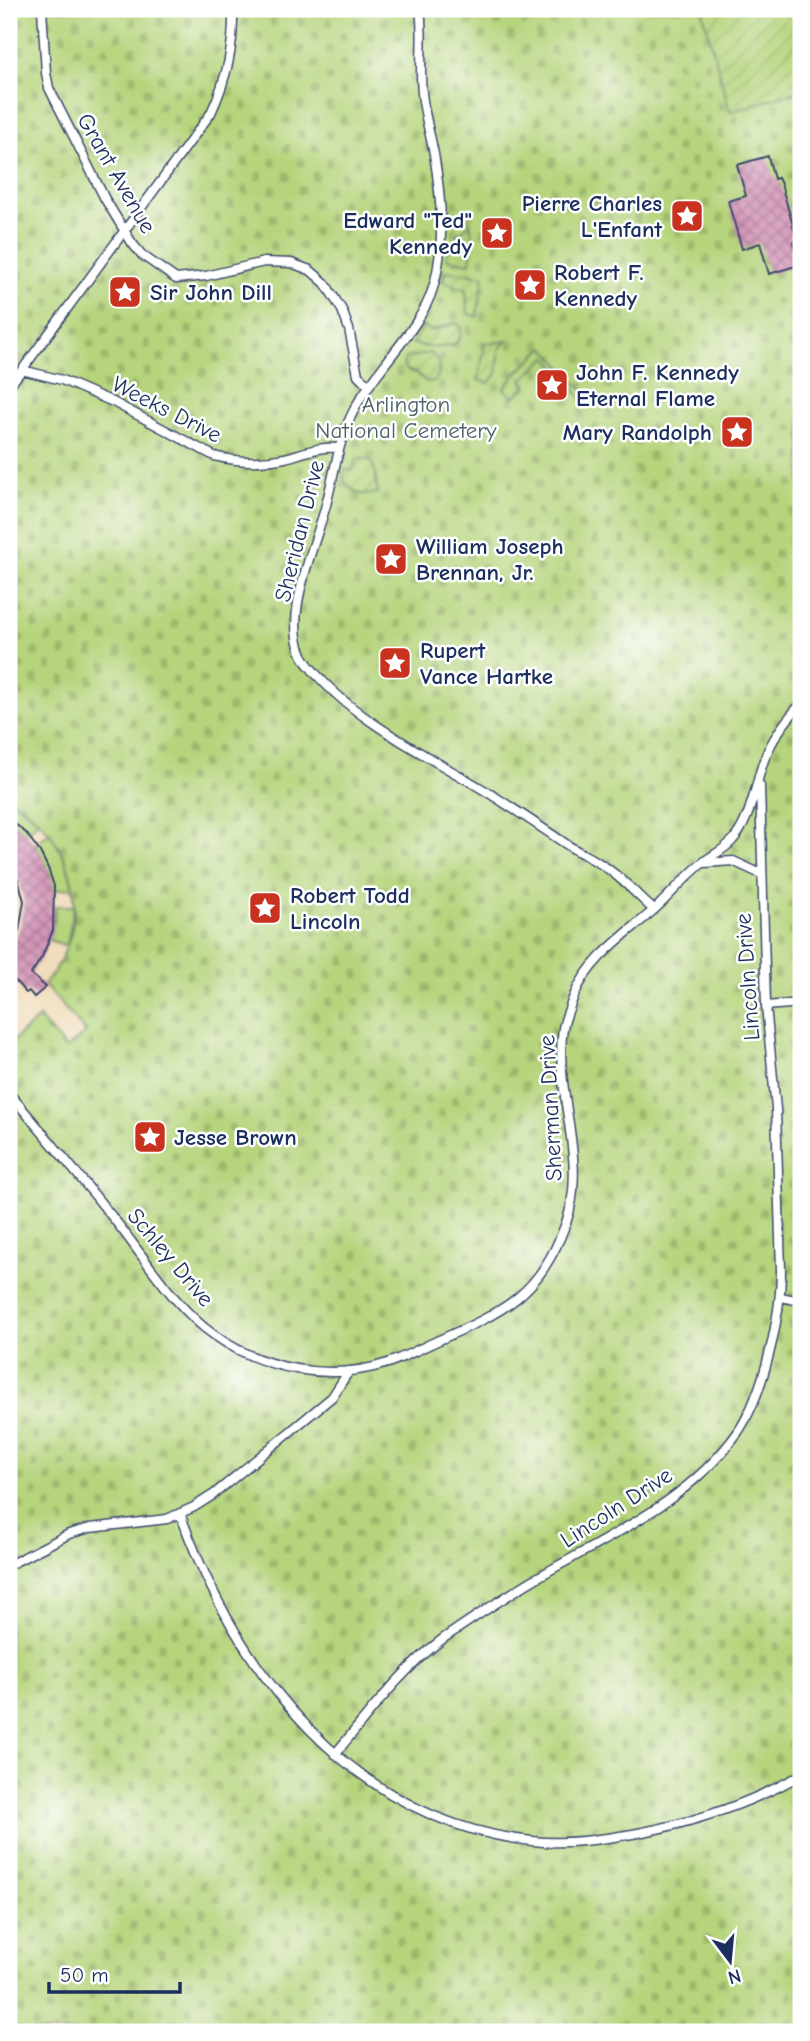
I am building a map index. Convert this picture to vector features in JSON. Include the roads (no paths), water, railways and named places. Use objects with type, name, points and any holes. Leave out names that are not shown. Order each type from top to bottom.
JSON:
[{"type":"lane","name":"Grant Avenue","points":[[42,9],[49,88],[99,188],[124,231],[142,255],[176,279],[206,276],[264,262],[291,263],[310,270],[325,283],[342,310],[358,375],[369,386]]},
{"type":"lane","points":[[9,386],[211,113],[228,73],[233,40],[233,9]]},
{"type":"lane","name":"Sheridan Drive","points":[[421,9],[422,94],[436,169],[440,209],[438,263],[428,300],[354,408],[343,432],[327,503],[299,601],[297,633],[304,658],[321,679],[372,721],[611,871],[654,910]]},
{"type":"lane","name":"Weeks Drive","points":[[22,370],[62,380],[113,402],[214,456],[260,461],[315,448],[339,448]]},
{"type":"lane","name":"Sherman Drive","points":[[349,1371],[388,1363],[467,1327],[509,1306],[538,1279],[561,1235],[572,1201],[575,1173],[563,1068],[563,1028],[576,991],[601,956],[620,936],[654,910],[703,863],[733,841],[779,731],[801,704]]},
{"type":"lane","name":"Lincoln Drive","points":[[335,1754],[410,1668],[441,1641],[533,1580],[655,1511],[701,1474],[739,1430],[750,1407],[767,1366],[780,1297],[782,1270],[776,1109],[766,1006],[760,780]]},
{"type":"lane","points":[[703,863],[733,861],[761,874]]},
{"type":"lane","points":[[766,1006],[801,1003]]},
{"type":"lane","name":"Schley Drive","points":[[9,1093],[85,1182],[165,1286],[212,1334],[253,1357],[295,1370],[349,1371]]},
{"type":"lane","points":[[780,1297],[801,1301]]},
{"type":"lane","points":[[9,1565],[69,1534],[90,1528],[167,1519],[180,1513],[213,1494],[332,1397],[349,1371]]},
{"type":"lane","points":[[180,1513],[214,1594],[239,1639],[286,1703],[335,1754],[375,1785],[428,1813],[461,1826],[534,1842],[595,1841],[672,1827],[719,1813],[759,1798],[801,1775]]},
{"type":"place","name":"Pierre Charles L'Enfant","points":[[687,216]]},
{"type":"place","name":"Edward \"Ted\" Kennedy","points":[[497,233]]},
{"type":"place","name":"Robert F. Kennedy","points":[[530,285]]},
{"type":"place","name":"Sir John Dill","points":[[125,292]]},
{"type":"place","name":"John F. Kennedy Eternal Flame","points":[[552,385]]},
{"type":"place","name":"Mary Randolph","points":[[737,432]]},
{"type":"place","name":"William Joseph Brennan, Jr.","points":[[391,559]]},
{"type":"place","name":"Rupert Vance Hartke","points":[[395,663]]},
{"type":"place","name":"Robert Todd Lincoln","points":[[265,908]]},
{"type":"place","name":"Jesse Brown","points":[[150,1137]]},
{"type":"park label","name":"Arlington National Cemetery","points":[[406,417]]}]
